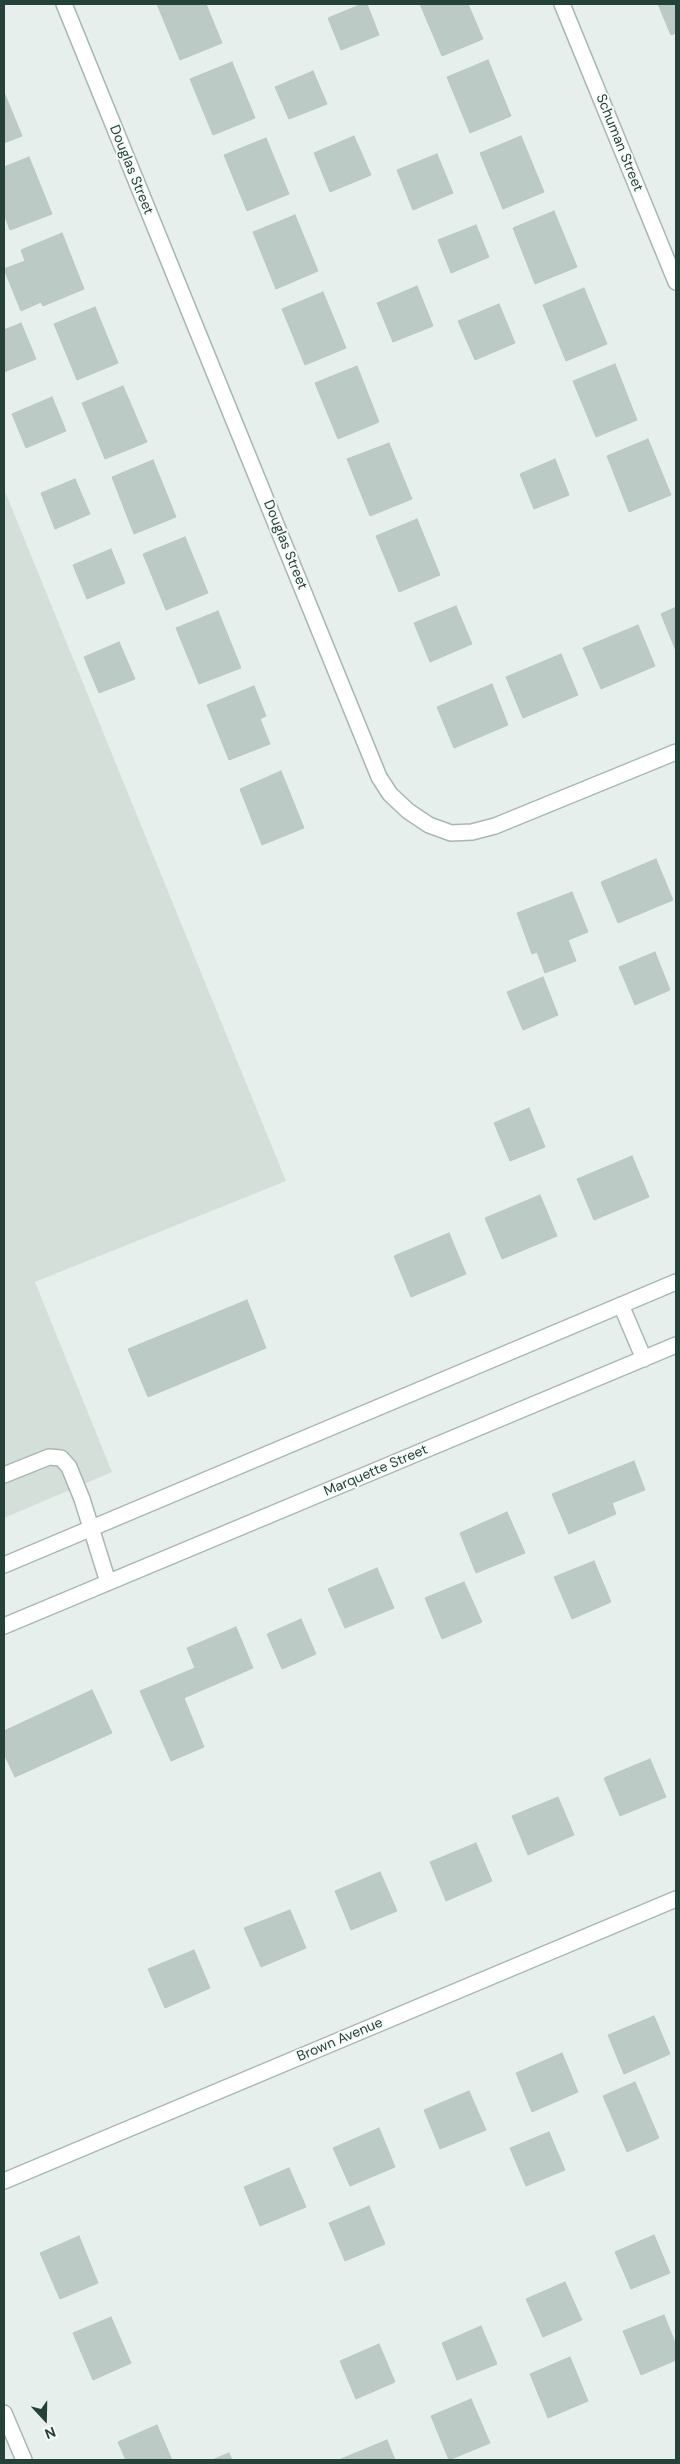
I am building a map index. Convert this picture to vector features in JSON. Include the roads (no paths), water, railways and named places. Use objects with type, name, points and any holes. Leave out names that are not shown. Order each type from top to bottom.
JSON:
[{"type":"street","name":"Douglas Street","points":[[64,4],[379,777],[390,794],[408,811],[428,824],[451,833],[472,832],[495,826],[676,752]]},
{"type":"street","name":"Schuman Street","points":[[562,4],[676,282]]},
{"type":"street","points":[[4,1565],[676,1282]]},
{"type":"street","points":[[621,1305],[644,1359]]},
{"type":"street","name":"Marquette Street","points":[[4,1626],[676,1345]]},
{"type":"street","points":[[4,1476],[49,1457],[61,1458],[69,1467],[92,1527],[108,1582]]},
{"type":"street","name":"Brown Avenue","points":[[4,2181],[676,1899]]},
{"type":"street","points":[[4,2413],[24,2460]]}]
